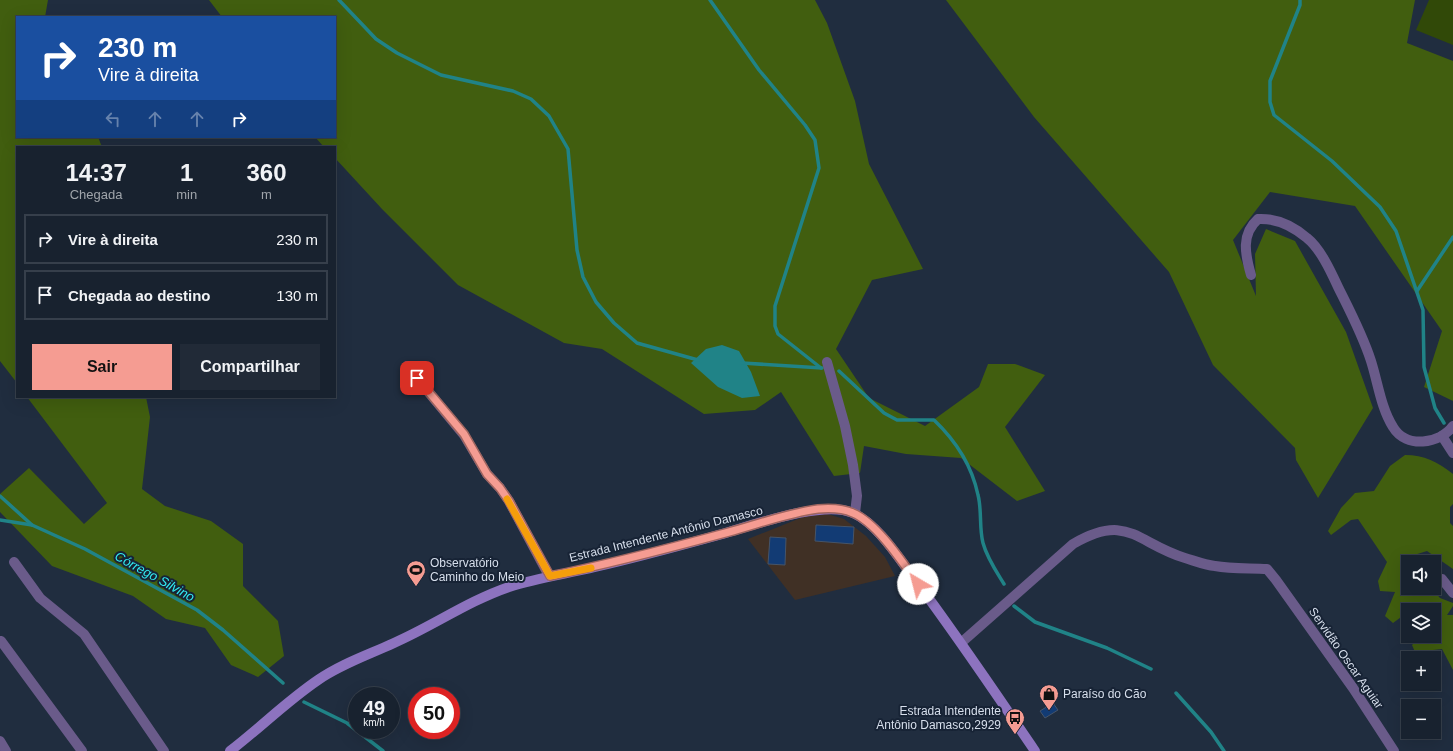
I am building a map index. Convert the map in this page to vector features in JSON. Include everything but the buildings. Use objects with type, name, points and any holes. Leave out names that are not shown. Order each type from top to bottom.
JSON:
[{"type":"main road","name":"Estrada Intendente Antônio Damasco","points":[[230,751],[293,698],[332,672],[394,643],[484,597],[507,588],[550,576],[632,558],[816,509],[832,508],[844,509],[854,513],[874,529],[890,547],[962,642],[1035,751]]},
{"type":"street","points":[[1250,275],[1245,256],[1246,241],[1250,226],[1258,219],[1269,218],[1290,225],[1309,238],[1330,270],[1359,328],[1372,362],[1388,418],[1394,430],[1403,437],[1418,442],[1432,441],[1442,436],[1453,426]]},
{"type":"street","points":[[827,362],[845,426],[853,465],[857,496],[854,513]]},
{"type":"street","points":[[407,366],[464,434],[487,474],[500,488],[509,501],[550,576]]},
{"type":"street","points":[[1442,436],[1453,453]]},
{"type":"street","name":"Servidão Oscar Aguiar","points":[[962,642],[1073,544],[1087,536],[1099,532],[1113,530],[1127,532],[1184,558],[1215,567],[1266,569],[1276,580],[1353,688],[1394,751]]},
{"type":"street","points":[[14,562],[40,598],[84,634],[164,751]]},
{"type":"street","points":[[1442,579],[1453,592]]},
{"type":"street","points":[[1,641],[82,751]]},
{"type":"street","points":[[0,741],[6,751]]},
{"type":"shaded area","points":[[0,0],[48,0],[45,16],[16,16],[16,138],[98,138],[102,146],[16,146],[16,382],[0,361]]},
{"type":"shaded area","points":[[209,0],[815,0],[827,23],[855,101],[869,164],[923,269],[872,280],[836,349],[869,398],[925,426],[979,387],[988,364],[1015,364],[1045,375],[1005,427],[1045,491],[1017,501],[961,458],[906,454],[864,446],[860,473],[834,476],[781,392],[755,410],[704,414],[602,349],[564,343],[458,285],[382,209],[336,159],[336,146],[323,146],[316,138],[336,138],[336,16],[221,16]]},
{"type":"shaded area","points":[[946,0],[1415,0],[1407,43],[1453,61],[1453,401],[1424,387],[1442,331],[1355,206],[1270,192],[1233,240],[1256,296],[1255,254],[1266,229],[1295,241],[1346,332],[1373,408],[1318,498],[1296,460],[1295,448],[1213,365],[1169,272],[1034,117]]},
{"type":"shaded area","points":[[1429,0],[1453,0],[1453,45],[1416,30]]},
{"type":"shaded area","points":[[722,345],[739,351],[751,372],[760,396],[742,398],[718,387],[691,363],[706,349]]},
{"type":"shaded area","points":[[28,398],[146,398],[150,417],[142,489],[165,506],[211,521],[243,544],[243,586],[278,621],[284,656],[258,677],[231,665],[205,628],[166,619],[133,596],[52,566],[0,512],[0,494],[29,468],[84,524],[107,503]]},
{"type":"shaded area","points":[[1405,455],[1412,455],[1430,460],[1453,474],[1453,504],[1450,507],[1450,523],[1453,526],[1453,569],[1441,561],[1441,555],[1433,555],[1427,551],[1414,555],[1401,555],[1401,595],[1437,595],[1440,598],[1453,603],[1453,606],[1447,615],[1453,615],[1453,670],[1442,649],[1415,651],[1412,645],[1414,643],[1441,643],[1441,603],[1401,603],[1401,617],[1393,623],[1385,616],[1395,592],[1380,591],[1378,581],[1387,562],[1358,519],[1351,520],[1331,535],[1328,531],[1341,508],[1355,493],[1374,491],[1390,466]]},
{"type":"shaded area","points":[[824,513],[844,519],[866,536],[885,557],[895,576],[795,600],[748,539],[808,515]]},
{"type":"waterway","points":[[339,0],[376,39],[397,53],[441,75],[513,91],[531,99],[549,116],[568,149],[577,250],[583,277],[596,302],[614,323],[637,343],[698,360]]},
{"type":"waterway","points":[[710,0],[759,70],[805,125],[815,140],[819,168],[775,306],[775,326],[778,334],[821,368]]},
{"type":"waterway","points":[[1300,0],[1300,5],[1270,81],[1270,102],[1274,115],[1332,161],[1380,207],[1396,231],[1423,310],[1424,367],[1435,408],[1444,423]]},
{"type":"waterway","points":[[1417,291],[1453,237]]},
{"type":"waterway","points":[[742,363],[822,368]]},
{"type":"waterway","points":[[839,371],[884,413],[897,420],[934,420],[956,445],[972,474],[975,484],[980,507],[981,531],[985,549],[989,559],[1004,584]]},
{"type":"waterway","points":[[0,496],[32,525]]},
{"type":"waterway","name":"Córrego Silvino","points":[[0,520],[32,525],[85,549],[197,610],[223,630],[283,683]]},
{"type":"waterway","points":[[1014,606],[1035,622],[1107,648],[1151,669]]},
{"type":"waterway","points":[[1176,693],[1211,732],[1224,751]]},
{"type":"waterway","name":"Córrego Silvino","points":[[304,702],[347,723],[383,751]]},
{"type":"slow traffic","points":[[507,499],[550,576],[591,568]]},
{"type":"place","name":"Observatório Caminho do Meio","points":[[416,587]]},
{"type":"place","name":"Paraíso do Cão","points":[[1049,711]]},
{"type":"place","name":"Estrada Intendente Antônio Damasco,2929","points":[[1015,735]]},
{"type":"route","points":[[417,378],[464,434],[487,474],[500,488],[509,501],[550,576],[593,568],[800,512],[832,508],[844,509],[865,520],[890,547],[918,584]]}]
